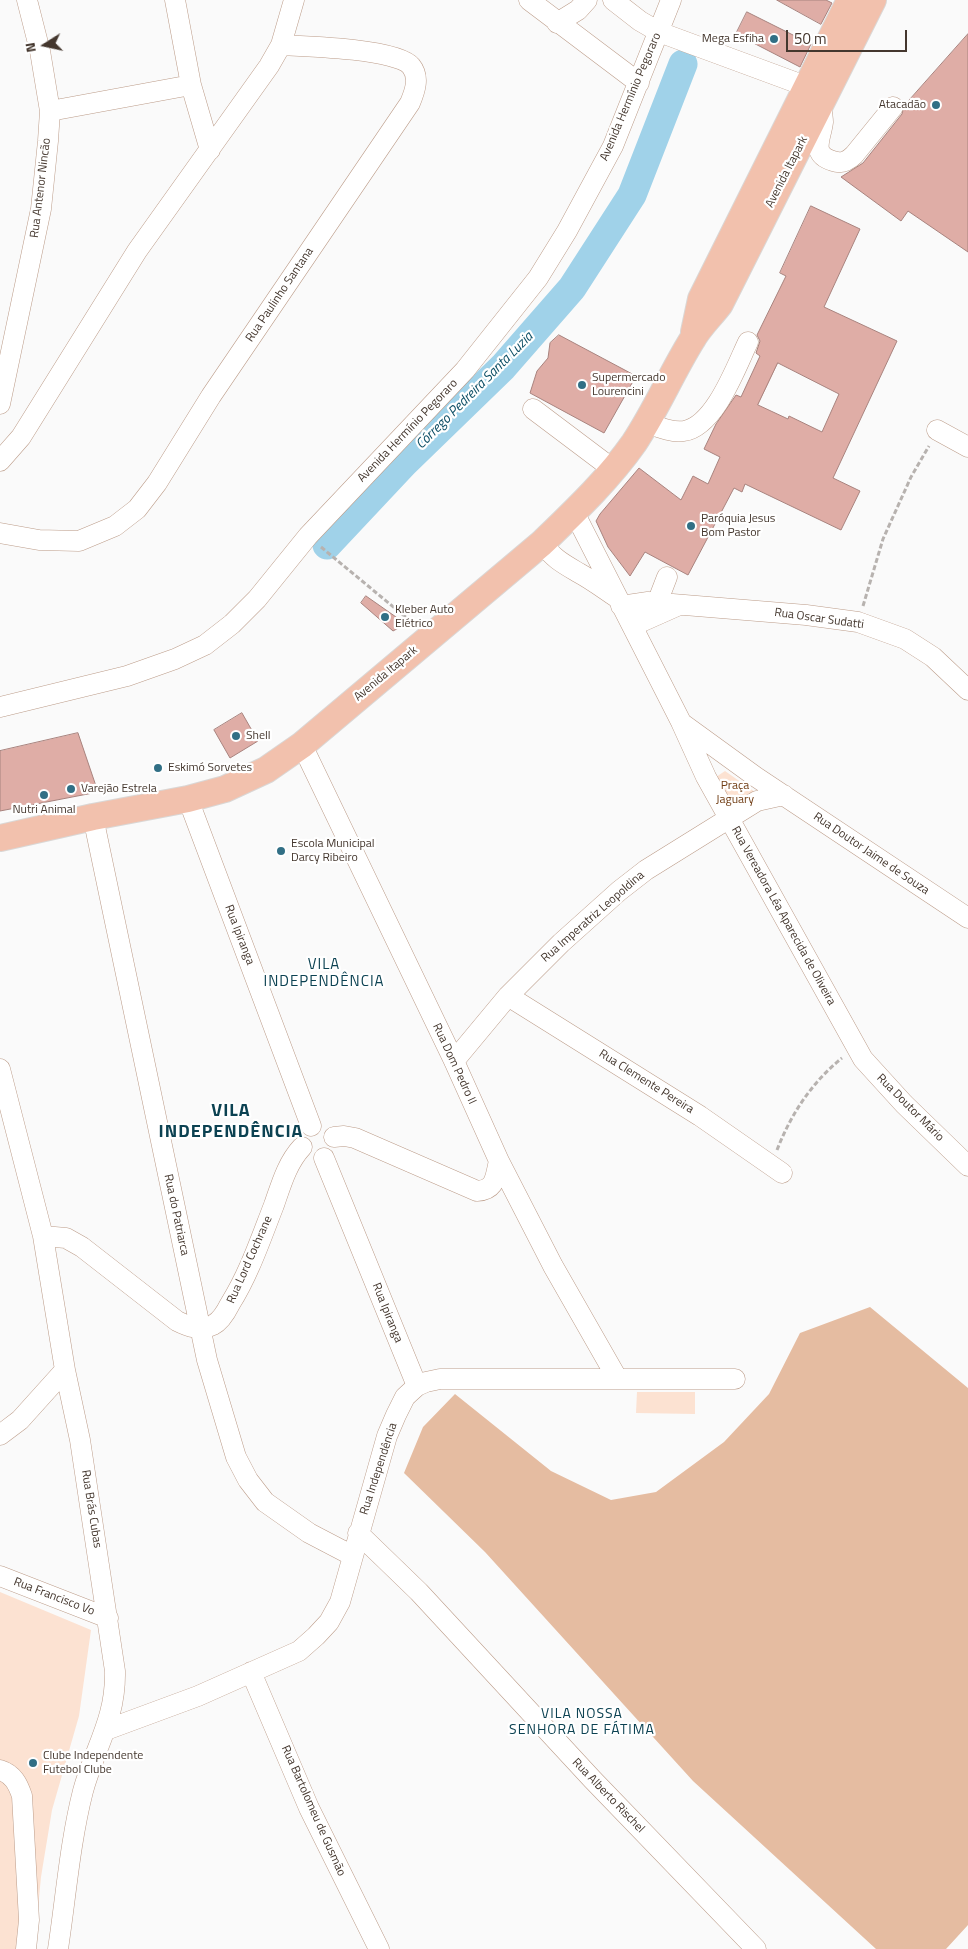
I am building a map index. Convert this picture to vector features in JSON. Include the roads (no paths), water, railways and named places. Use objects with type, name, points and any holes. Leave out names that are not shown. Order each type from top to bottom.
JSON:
[{"type":"main road","name":"Avenida Itapark","points":[[0,838],[93,817],[188,799],[225,789],[246,781],[266,770],[302,745],[542,543],[574,512],[614,470],[647,423],[693,338],[720,304],[815,95],[850,0]]},
{"type":"main road","name":"Avenida Itapark","points":[[815,95],[873,0]]},
{"type":"street","name":"Rua Antenor Nincão","points":[[0,404],[41,209],[50,111],[40,51],[27,0]]},
{"type":"street","points":[[174,0],[192,85],[210,150]]},
{"type":"street","points":[[0,461],[21,438],[137,251],[269,66],[281,45],[294,0]]},
{"type":"street","points":[[529,0],[640,83]]},
{"type":"street","points":[[557,22],[578,10],[586,0]]},
{"type":"street","points":[[613,0],[640,22],[660,32],[815,95],[823,122],[818,145],[826,159],[839,163],[848,161],[893,107]]},
{"type":"street","name":"Avenida Hermínio Pegoraro","points":[[0,707],[127,676],[175,659],[205,645],[232,624],[256,599],[308,536],[465,370],[538,278],[567,231],[613,146],[640,83],[671,0]]},
{"type":"street","name":"Rua Paulinho Santana","points":[[0,533],[39,540],[78,541],[115,526],[137,509],[157,483],[211,396],[410,103],[415,90],[416,79],[410,64],[403,60],[358,51],[281,45]]},
{"type":"street","points":[[50,111],[192,85]]},
{"type":"street","points":[[647,423],[670,431],[686,431],[700,423],[721,400],[748,342]]},
{"type":"street","points":[[533,409],[614,470]]},
{"type":"street","points":[[937,430],[968,447]]},
{"type":"street","name":"Rua Vereadora Léa Aparecida de Oliveira","points":[[574,512],[681,722],[706,777],[856,1047]]},
{"type":"street","name":"Rua Vereadora Léa Aparecida de Oliveira","points":[[542,543],[551,556],[579,573],[619,602]]},
{"type":"street","points":[[657,603],[667,577]]},
{"type":"street","name":"Rua Oscar Sudatti","points":[[619,602],[657,603],[806,615],[858,622],[906,639],[933,657],[968,690]]},
{"type":"street","name":"Rua Oscar Sudatti","points":[[632,626],[679,605]]},
{"type":"street","name":"Rua Doutor Jaime de Souza","points":[[681,722],[756,777],[962,915]]},
{"type":"street","name":"Rua Dom Pedro II","points":[[302,745],[454,1061],[498,1161],[553,1266],[617,1378]]},
{"type":"street","points":[[706,777],[708,766],[712,761],[717,758],[728,757]]},
{"type":"street","points":[[756,777],[758,789],[757,802],[784,795]]},
{"type":"street","name":"Rua Ipiranga","points":[[188,799],[311,1126]]},
{"type":"street","name":"Rua Imperatriz Leopoldina","points":[[454,1061],[508,996],[561,943],[619,891],[646,870],[757,802]]},
{"type":"street","name":"Rua do Patriarca","points":[[93,817],[200,1329],[218,1402],[236,1457],[248,1480],[265,1502],[309,1533],[353,1556]]},
{"type":"street","name":"Rua Clemente Pereira","points":[[508,996],[700,1116],[777,1170]]},
{"type":"street","name":"Rua Doutor Mário","points":[[856,1047],[872,1070],[904,1104],[968,1166]]},
{"type":"street","name":"Rua Brás Cubas","points":[[0,1069],[43,1236],[65,1370],[80,1440],[116,1671],[116,1689],[113,1705],[81,1799],[73,1840],[58,1949]]},
{"type":"street","points":[[323,1125],[334,1136],[332,1151],[324,1158],[315,1159],[306,1155],[302,1146],[302,1135],[311,1126],[323,1125]]},
{"type":"street","points":[[334,1136],[355,1138],[477,1191],[485,1190],[493,1184],[498,1161]]},
{"type":"street","name":"Rua Lord Cochrane","points":[[200,1329],[214,1324],[222,1318],[236,1296],[261,1239],[289,1164],[302,1146]]},
{"type":"street","name":"Rua Ipiranga","points":[[324,1158],[417,1386]]},
{"type":"street","points":[[43,1236],[66,1238],[82,1247],[177,1321],[200,1329]]},
{"type":"street","points":[[0,1435],[20,1420],[65,1370]]},
{"type":"street","points":[[417,1386],[440,1380],[735,1379]]},
{"type":"street","name":"Rua Independência","points":[[106,1730],[198,1696],[299,1651],[329,1622],[340,1602],[387,1436],[405,1397],[417,1386]]},
{"type":"street","name":"Rua Alberto Rischel","points":[[358,1533],[419,1592],[592,1779],[756,1949]]},
{"type":"street","name":"Rua Francisco Vo","points":[[0,1576],[108,1618]]},
{"type":"street","name":"Rua Bartolomeu de Gusmão","points":[[251,1672],[309,1808],[378,1949]]},
{"type":"street","points":[[0,1770],[7,1772],[13,1778],[22,1796],[28,1911],[26,1949]]},
{"type":"waterway","name":"Córrego Pedreira Santa Luzia","points":[[327,545],[404,463],[503,367],[572,288],[632,195],[683,64]]},
{"type":"place","name":"Mega Esfiha","points":[[774,39]]},
{"type":"place","name":"Atacadão","points":[[936,105]]},
{"type":"place","name":"Supermercado Lourencini","points":[[582,385]]},
{"type":"place","name":"Paróquia Jesus Bom Pastor","points":[[691,526]]},
{"type":"place","name":"Kleber Auto Elétrico","points":[[385,617]]},
{"type":"place","name":"Shell","points":[[236,736]]},
{"type":"place","name":"Eskimó Sorvetes","points":[[158,768]]},
{"type":"place","name":"Varejão Estrela","points":[[71,789]]},
{"type":"place","name":"Nutri Animal","points":[[44,795]]},
{"type":"place","name":"Escola Municipal Darcy Ribeiro","points":[[281,851]]},
{"type":"place","name":"Clube Independente Futebol Clube","points":[[33,1763]]},
{"type":"district","name":"VILA INDEPENDÊNCIA","points":[[324,974]]},
{"type":"district","name":"VILA INDEPENDÊNCIA","points":[[231,1122]]},
{"type":"district","name":"VILA NOSSA SENHORA DE FÁTIMA","points":[[582,1724]]},
{"type":"park label","name":"Praça Jaguary","points":[[735,793]]}]
